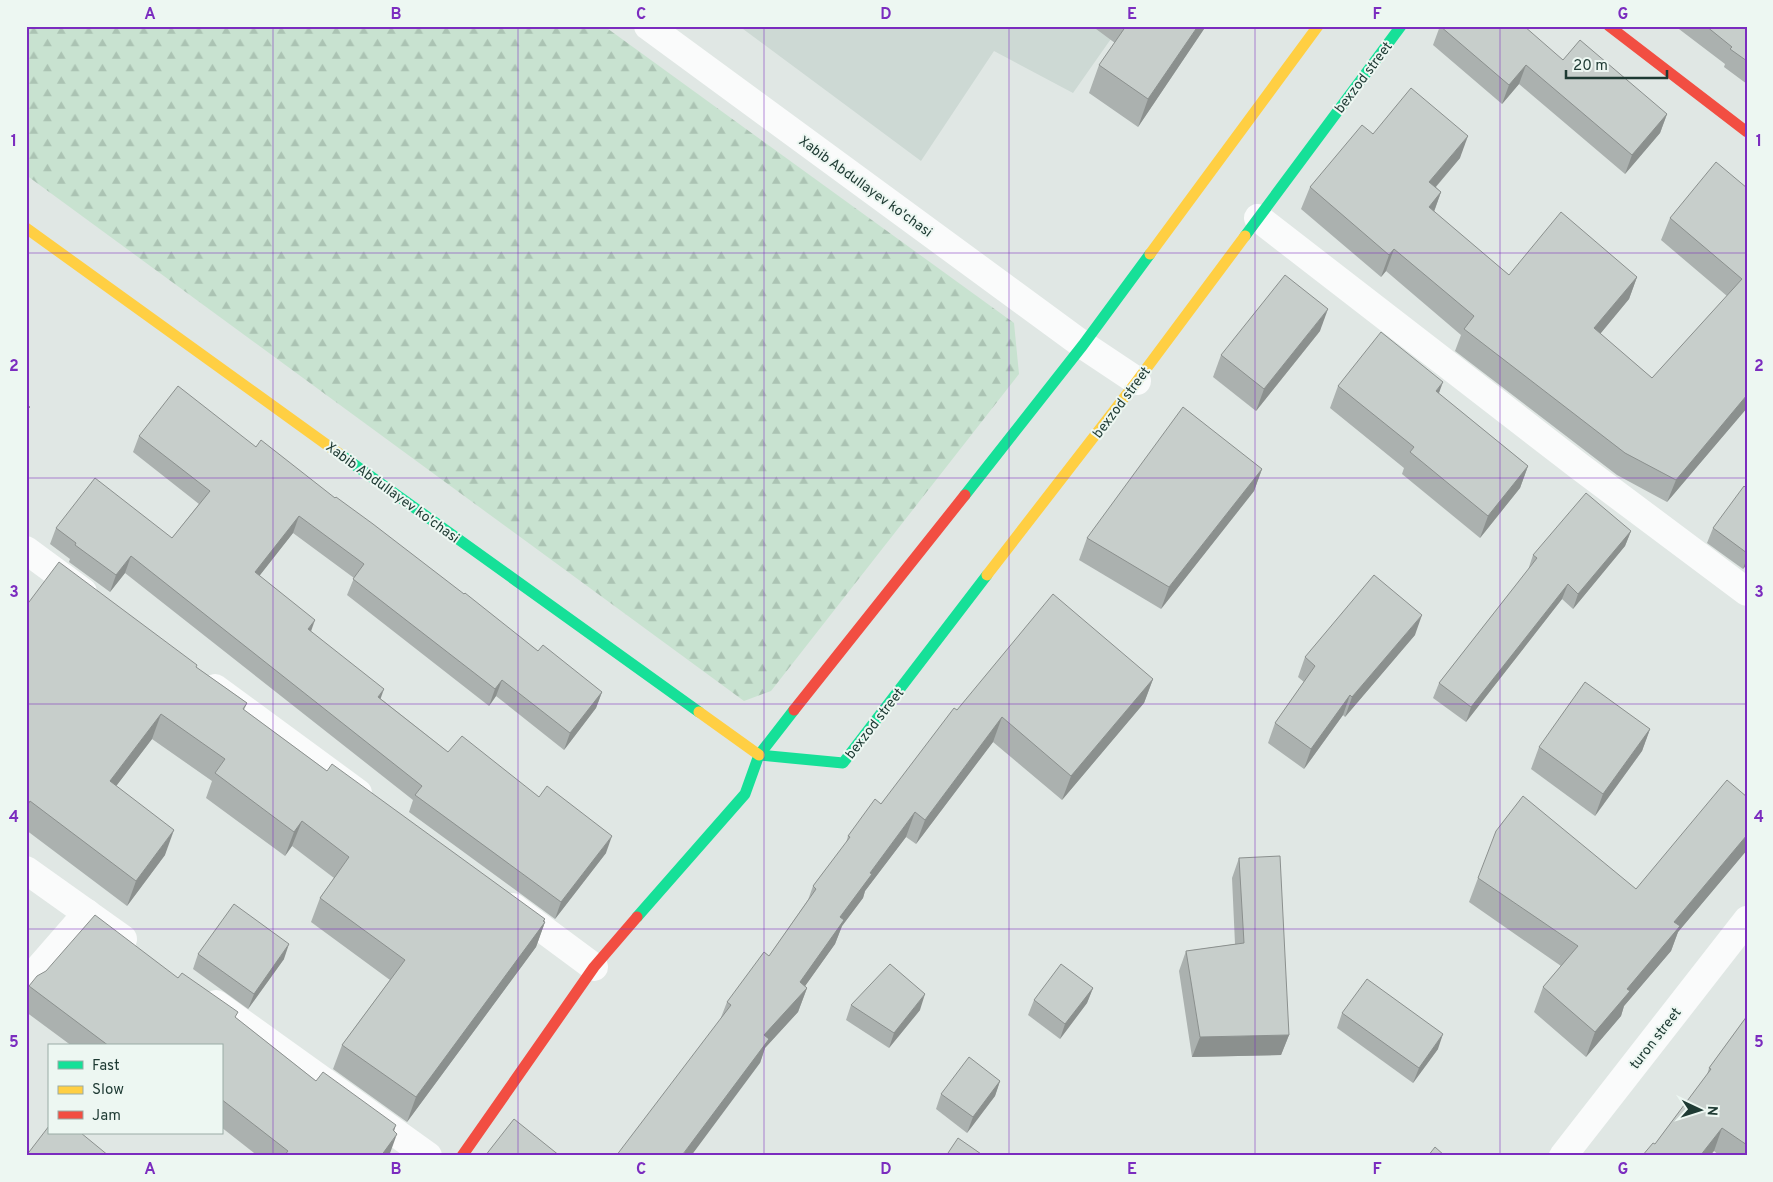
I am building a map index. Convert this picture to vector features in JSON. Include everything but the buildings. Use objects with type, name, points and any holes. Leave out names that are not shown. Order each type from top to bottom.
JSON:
[{"type":"street","name":"Xabib Abdullayev ko'chasi","points":[[648,26],[1084,345],[1137,381]]},
{"type":"street","points":[[462,1156],[594,967],[745,794],[759,755],[1084,345],[1318,26]]},
{"type":"street","name":"bexzod street","points":[[759,755],[843,763],[1137,381],[1401,26]]},
{"type":"street","points":[[1609,26],[1747,132]]},
{"type":"street","points":[[1258,218],[1580,467],[1747,592]]},
{"type":"street","name":"Xabib Abdullayev ko'chasi","points":[[26,228],[759,755]]},
{"type":"street","points":[[26,550],[106,608]]},
{"type":"street","points":[[194,673],[378,808]]},
{"type":"street","points":[[26,870],[144,953]]},
{"type":"street","points":[[490,890],[594,967]]},
{"type":"street","points":[[26,984],[87,913]]},
{"type":"street","name":"turon street","points":[[1563,1156],[1747,920]]},
{"type":"street","points":[[192,988],[428,1156]]},
{"type":"shaded area","points":[[739,26],[1120,26],[1073,93],[994,51],[921,161]]},
{"type":"green space","points":[[26,26],[604,26],[1014,323],[1019,374],[771,691],[744,701],[26,175]]},
{"type":"traffic: fast","points":[[1245,236],[1401,26]]},
{"type":"traffic: fast","points":[[965,495],[1083,345],[1150,254]]},
{"type":"traffic: fast","points":[[341,455],[699,712]]},
{"type":"traffic: fast","points":[[759,755],[843,763],[987,575]]},
{"type":"traffic: fast","points":[[637,917],[745,794],[759,755],[794,710]]},
{"type":"traffic: slow","points":[[1150,254],[1318,26]]},
{"type":"traffic: slow","points":[[26,228],[341,455]]},
{"type":"traffic: slow","points":[[987,575],[1137,381],[1245,236]]},
{"type":"traffic: slow","points":[[699,712],[759,755]]},
{"type":"traffic: jam","points":[[1609,26],[1747,132]]},
{"type":"traffic: jam","points":[[794,710],[965,495]]},
{"type":"traffic: jam","points":[[462,1156],[594,967],[637,917]]}]
